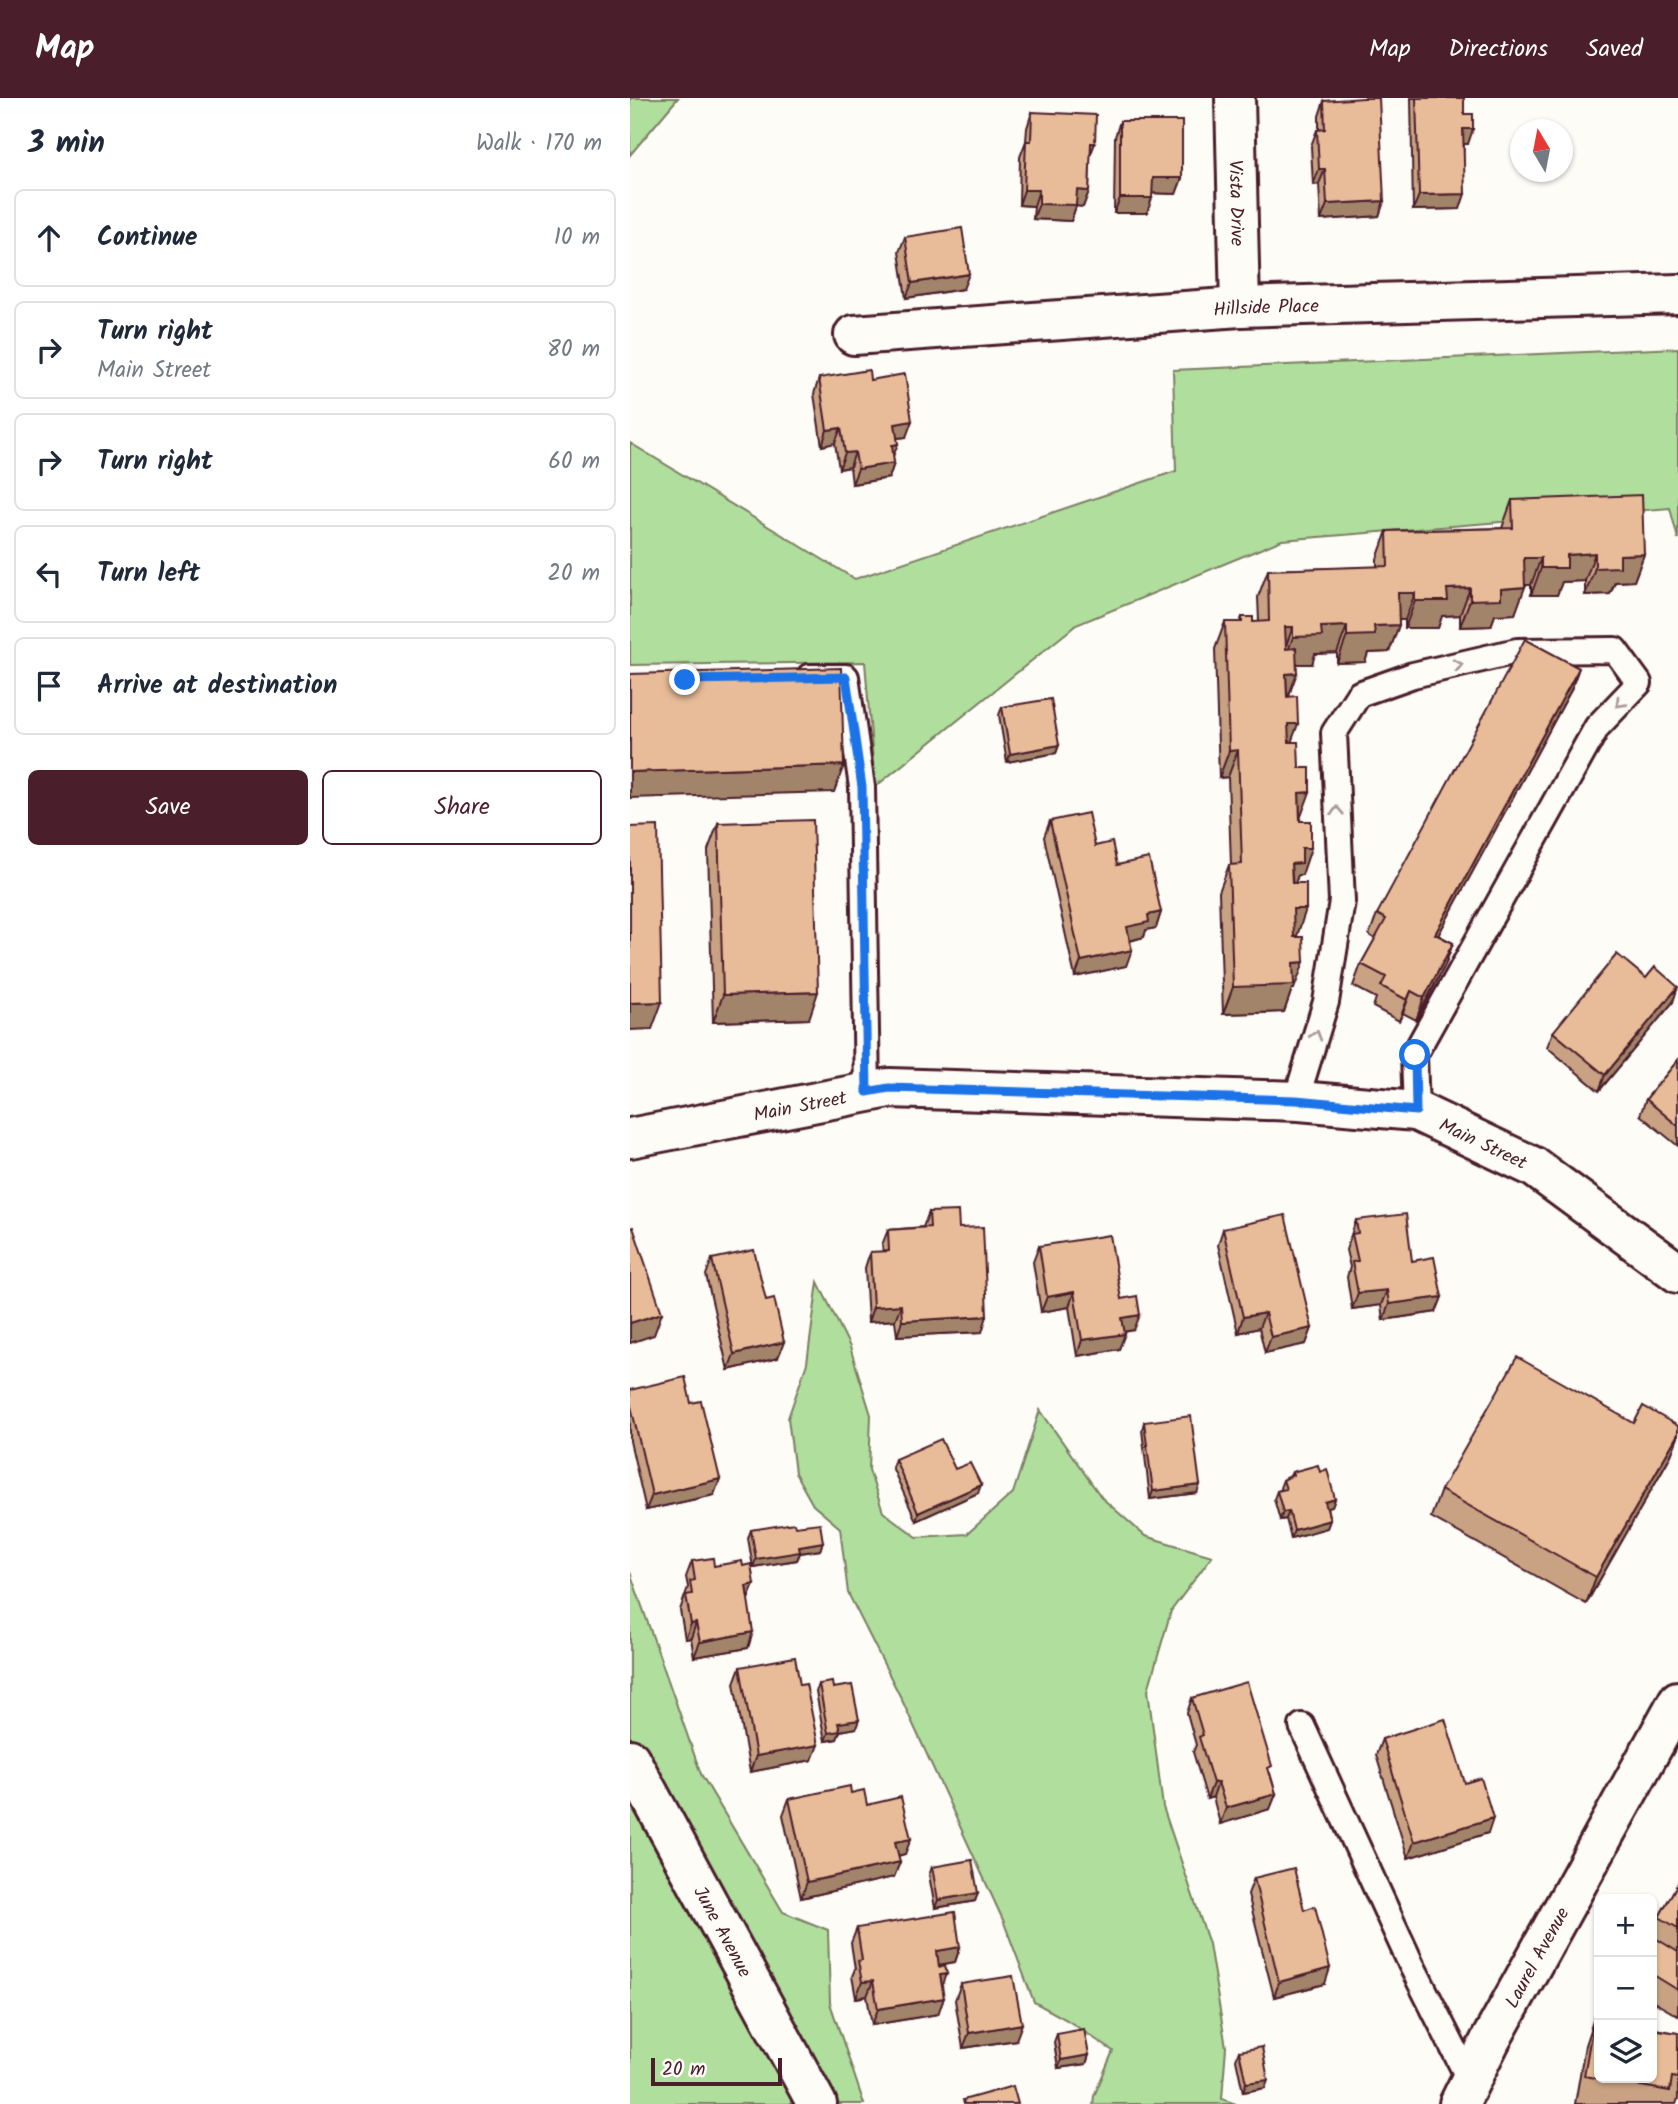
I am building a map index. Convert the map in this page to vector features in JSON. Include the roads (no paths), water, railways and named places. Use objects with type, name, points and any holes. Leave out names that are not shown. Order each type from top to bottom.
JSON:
[{"type":"main road","name":"Vista Drive","points":[[1235,98],[1240,307]]},
{"type":"main road","name":"Hillside Place","points":[[855,335],[1240,307],[1678,294]]},
{"type":"main road","name":"Main Street","points":[[630,1138],[889,1088],[1296,1100],[1416,1111],[1534,1167],[1678,1273]]},
{"type":"main road","name":"Laurel Avenue","points":[[1465,2093],[1490,2040],[1678,1701]]},
{"type":"main road","name":"June Avenue","points":[[630,1759],[817,2104]]},
{"type":"lane","points":[[1296,1100],[1326,1002],[1342,901],[1334,733],[1359,694],[1413,675],[1517,651],[1615,650],[1639,683],[1597,727],[1415,1055],[1416,1111]]},
{"type":"lane","points":[[792,678],[846,677],[862,787],[867,1092]]},
{"type":"lane","points":[[1302,1726],[1411,1964],[1465,2093]]}]
